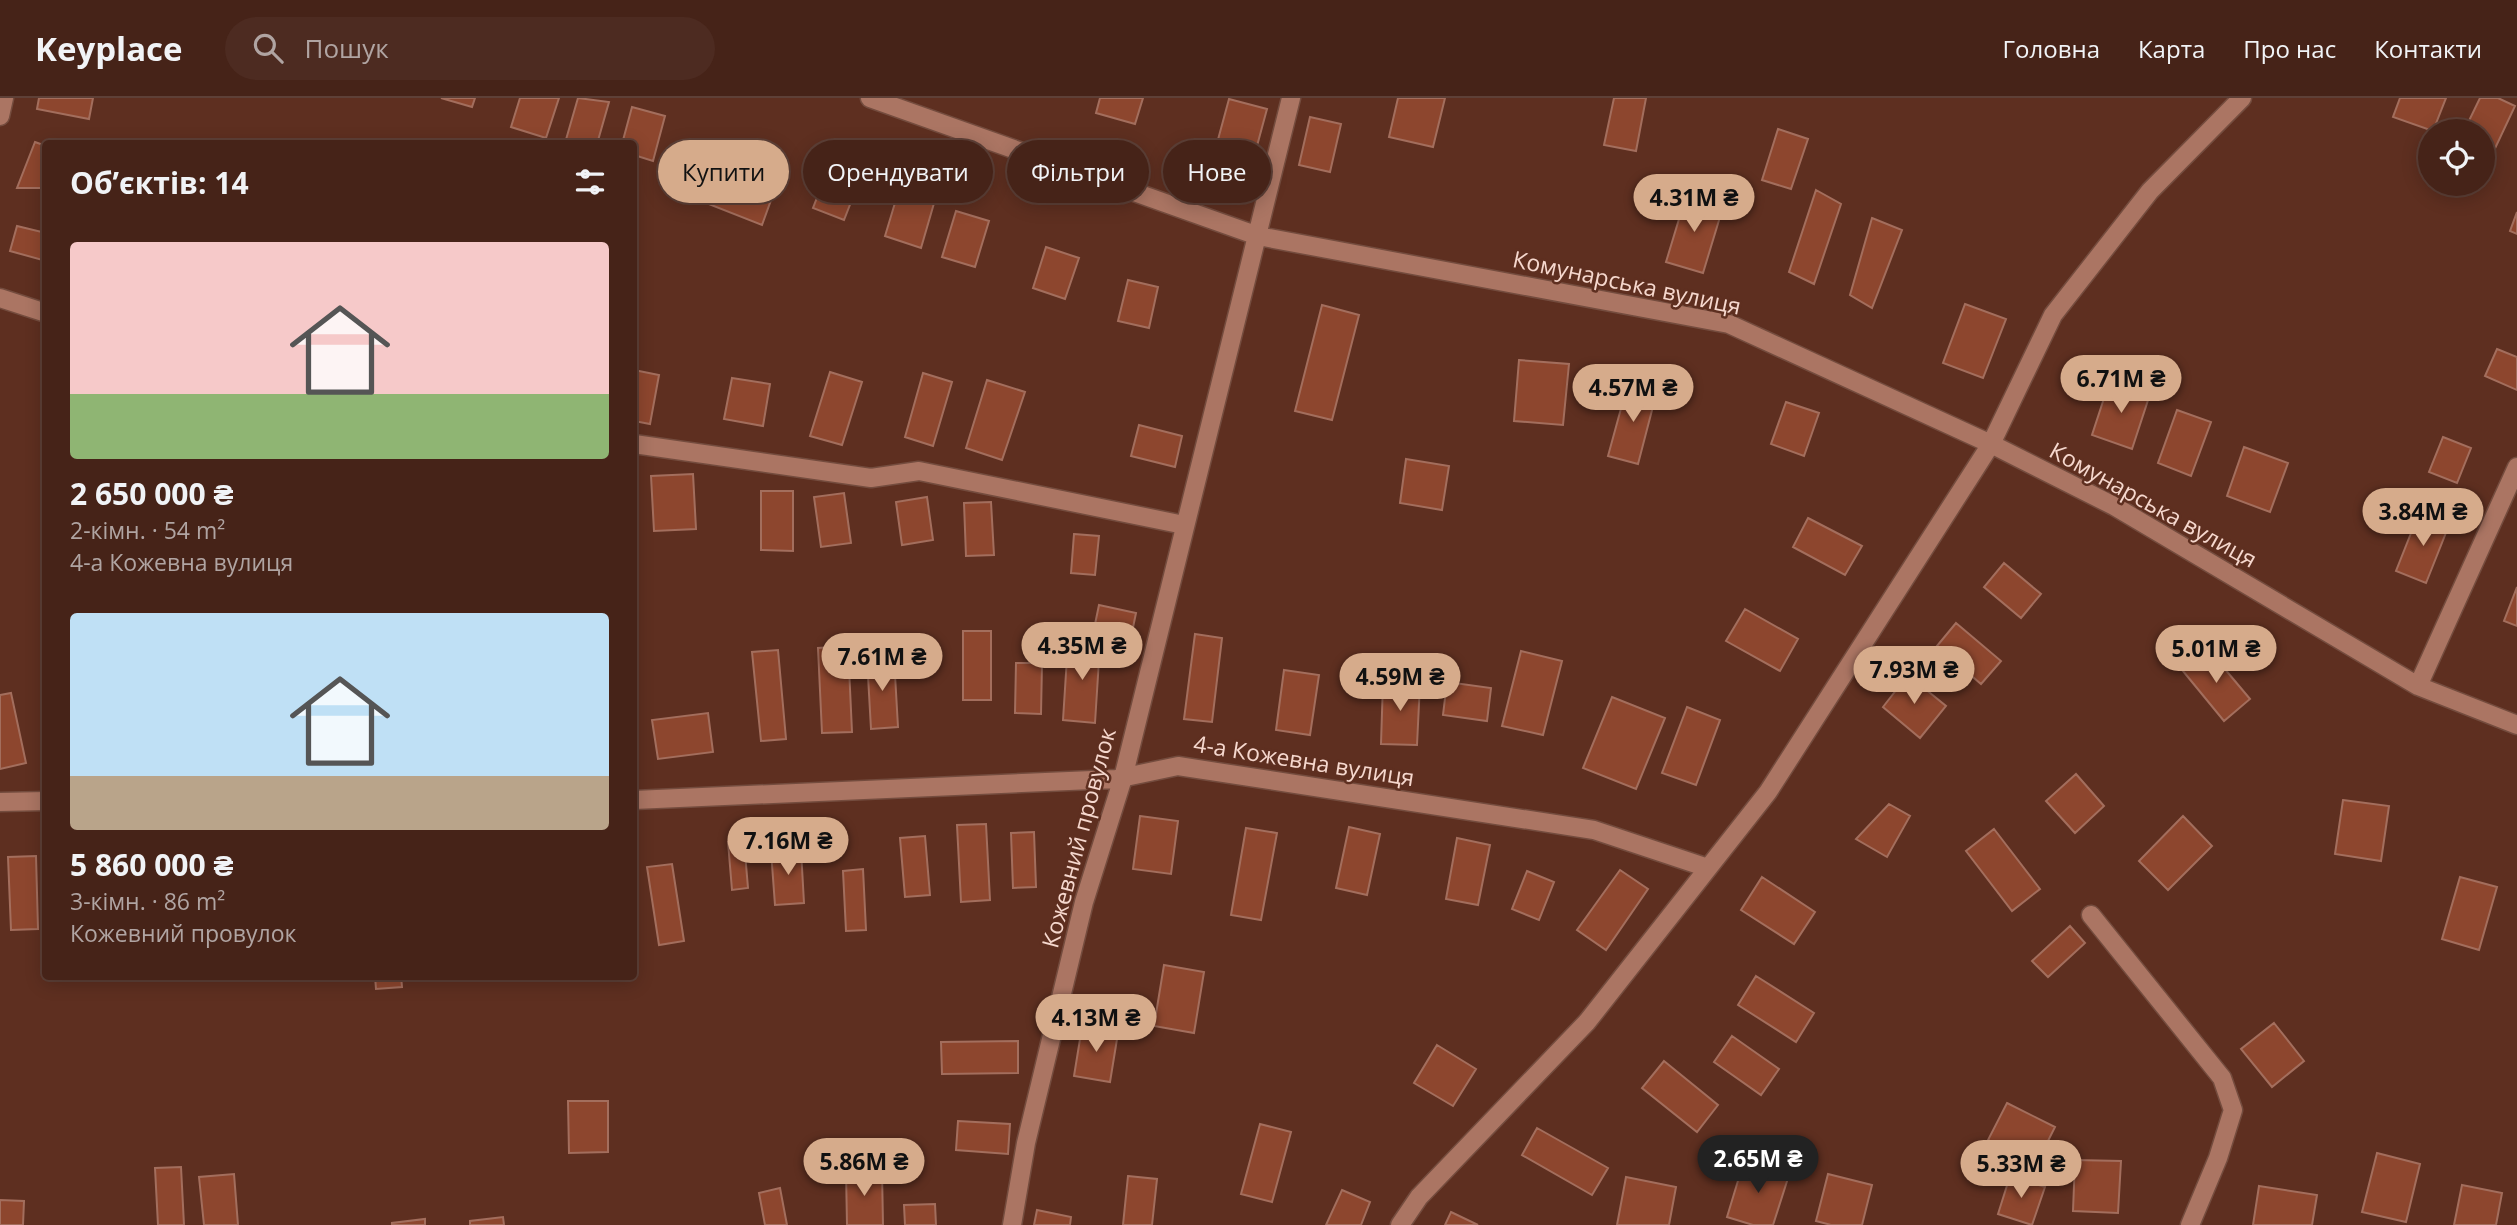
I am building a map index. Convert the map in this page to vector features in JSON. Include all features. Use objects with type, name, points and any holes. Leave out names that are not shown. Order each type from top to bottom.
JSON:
[{"type":"street","points":[[0,116],[4,98]]},
{"type":"street","name":"Комунарська вулиця","points":[[870,98],[1258,236],[1729,324],[1991,444],[2114,506],[2418,686],[2517,725]]},
{"type":"street","name":"Кожевний провулок","points":[[1012,1225],[1026,1143],[1084,902],[1123,778],[1291,98]]},
{"type":"street","points":[[1400,1225],[1419,1197],[1587,1022],[1768,792],[1991,444],[2053,315],[2150,191],[2242,98]]},
{"type":"street","points":[[0,298],[42,312]]},
{"type":"street","points":[[637,444],[871,478],[919,471],[1184,525]]},
{"type":"street","points":[[2418,686],[2517,467]]},
{"type":"street","name":"4-а Кожевна вулиця","points":[[637,800],[1123,778],[1178,766],[1594,830],[1708,868]]},
{"type":"street","points":[[0,802],[42,801]]},
{"type":"street","points":[[2091,915],[2222,1078],[2233,1110],[2218,1158],[2190,1225]]},
{"type":"building","points":[[39,98],[93,98],[89,119],[37,109]]},
{"type":"building","points":[[441,98],[475,98],[472,107]]},
{"type":"building","points":[[520,98],[559,98],[546,138],[511,127]]},
{"type":"building","points":[[578,98],[609,102],[598,140],[566,140]]},
{"type":"building","points":[[1100,98],[1143,98],[1135,124],[1096,113]]},
{"type":"building","points":[[1398,98],[1445,98],[1433,147],[1389,137]]},
{"type":"building","points":[[1614,98],[1646,98],[1636,151],[1604,145]]},
{"type":"building","points":[[2400,98],[2446,98],[2438,119],[2418,119],[2418,126],[2393,117]]},
{"type":"building","points":[[2480,98],[2498,98],[2515,106],[2495,148],[2495,119],[2470,119]]},
{"type":"building","points":[[1229,99],[1267,109],[1259,140],[1218,140]]},
{"type":"building","points":[[632,107],[665,116],[653,161],[637,156],[637,140],[623,140]]},
{"type":"building","points":[[1310,117],[1341,124],[1330,172],[1299,165]]},
{"type":"building","points":[[1778,129],[1808,139],[1791,189],[1762,180]]},
{"type":"building","points":[[35,142],[42,145],[42,188],[17,188]]},
{"type":"building","points":[[1816,190],[1841,204],[1814,284],[1789,272]]},
{"type":"building","points":[[1686,196],[1723,207],[1703,273],[1666,262]]},
{"type":"building","points":[[706,203],[770,203],[762,225]]},
{"type":"building","points":[[815,203],[851,203],[844,220],[813,208]]},
{"type":"building","points":[[895,203],[934,203],[921,248],[885,236]]},
{"type":"building","points":[[956,211],[989,221],[975,267],[942,257]]},
{"type":"building","points":[[2517,212],[2517,234],[2510,231]]},
{"type":"building","points":[[1872,218],[1902,230],[1872,308],[1850,295]]},
{"type":"building","points":[[17,226],[42,232],[42,260],[10,251]]},
{"type":"building","points":[[1046,247],[1079,258],[1065,299],[1033,288]]},
{"type":"building","points":[[1128,280],[1158,287],[1149,328],[1118,321]]},
{"type":"building","points":[[1965,304],[2006,319],[1983,378],[1943,363]]},
{"type":"building","points":[[1322,305],[1359,315],[1332,420],[1295,411]]},
{"type":"building","points":[[2497,349],[2517,357],[2517,390],[2485,376]]},
{"type":"building","points":[[1519,360],[1569,364],[1563,425],[1514,421]]},
{"type":"building","points":[[637,371],[659,375],[650,424],[637,422]]},
{"type":"building","points":[[830,372],[862,382],[842,445],[810,436]]},
{"type":"building","points":[[923,373],[952,382],[933,446],[905,437]]},
{"type":"building","points":[[732,378],[770,384],[763,426],[724,419]]},
{"type":"building","points":[[987,380],[1025,392],[1002,460],[966,448]]},
{"type":"building","points":[[2110,380],[2150,394],[2132,449],[2092,435]]},
{"type":"building","points":[[1628,383],[1657,391],[1638,464],[1608,456]]},
{"type":"building","points":[[1786,402],[1819,413],[1804,456],[1771,444]]},
{"type":"building","points":[[2177,410],[2211,422],[2191,476],[2158,463]]},
{"type":"building","points":[[1139,425],[1182,436],[1175,467],[1131,456]]},
{"type":"building","points":[[2443,437],[2471,448],[2457,483],[2429,472]]},
{"type":"building","points":[[2244,447],[2288,463],[2270,512],[2227,496]]},
{"type":"building","points":[[1406,459],[1449,466],[1442,510],[1400,503]]},
{"type":"building","points":[[693,474],[696,529],[654,531],[651,476]]},
{"type":"building","points":[[761,491],[793,491],[793,551],[761,550]]},
{"type":"building","points":[[844,493],[851,543],[821,547],[814,497]]},
{"type":"building","points":[[927,497],[933,540],[902,545],[896,502]]},
{"type":"building","points":[[991,502],[994,555],[966,556],[964,503]]},
{"type":"building","points":[[2419,513],[2449,525],[2426,583],[2396,571]]},
{"type":"building","points":[[1808,518],[1862,546],[1845,575],[1793,547]]},
{"type":"building","points":[[1074,534],[1099,536],[1095,575],[1071,573]]},
{"type":"building","points":[[2004,563],[2041,594],[2021,618],[1984,587]]},
{"type":"building","points":[[2517,587],[2517,626],[2504,621]]},
{"type":"building","points":[[1099,605],[1136,613],[1131,637],[1094,629]]},
{"type":"building","points":[[1745,609],[1798,639],[1780,671],[1726,641]]},
{"type":"building","points":[[1956,623],[2001,661],[1981,684],[1937,646]]},
{"type":"building","points":[[963,631],[991,631],[991,700],[963,700]]},
{"type":"building","points":[[1195,634],[1222,638],[1212,722],[1184,719]]},
{"type":"building","points":[[1068,642],[1100,644],[1095,723],[1063,720]]},
{"type":"building","points":[[848,646],[852,732],[822,733],[818,648]]},
{"type":"building","points":[[2208,649],[2250,699],[2224,721],[2183,671]]},
{"type":"building","points":[[778,650],[786,739],[761,741],[752,652]]},
{"type":"building","points":[[1521,651],[1562,661],[1543,735],[1502,726]]},
{"type":"building","points":[[894,657],[898,727],[871,729],[867,658]]},
{"type":"building","points":[[1016,663],[1042,663],[1041,714],[1015,713]]},
{"type":"building","points":[[1284,670],[1319,675],[1310,735],[1276,730]]},
{"type":"building","points":[[1908,675],[1946,706],[1920,738],[1883,707]]},
{"type":"building","points":[[1383,682],[1420,683],[1417,745],[1381,744]]},
{"type":"building","points":[[1447,682],[1491,688],[1487,721],[1443,715]]},
{"type":"building","points":[[11,693],[26,763],[0,769],[0,695]]},
{"type":"building","points":[[1612,697],[1665,718],[1636,789],[1583,768]]},
{"type":"building","points":[[1687,707],[1720,720],[1696,785],[1662,773]]},
{"type":"building","points":[[708,713],[713,752],[658,759],[652,720]]},
{"type":"building","points":[[2076,774],[2104,806],[2075,833],[2046,801]]},
{"type":"building","points":[[2343,800],[2389,806],[2381,861],[2335,854]]},
{"type":"building","points":[[1889,804],[1910,816],[1887,857],[1856,839]]},
{"type":"building","points":[[1140,816],[1178,821],[1171,874],[1133,869]]},
{"type":"building","points":[[2183,816],[2212,846],[2168,890],[2139,861]]},
{"type":"building","points":[[986,824],[990,900],[961,902],[957,825]]},
{"type":"building","points":[[1349,827],[1380,834],[1367,895],[1336,888]]},
{"type":"building","points":[[1246,828],[1277,833],[1261,920],[1231,915]]},
{"type":"building","points":[[1994,829],[2040,889],[2012,911],[1966,851]]},
{"type":"building","points":[[1034,832],[1036,887],[1013,888],[1011,833]]},
{"type":"building","points":[[925,836],[930,895],[905,897],[900,838]]},
{"type":"building","points":[[1457,838],[1490,845],[1478,905],[1446,899]]},
{"type":"building","points":[[744,841],[748,888],[732,890],[728,842]]},
{"type":"building","points":[[801,850],[804,903],[775,905],[771,851]]},
{"type":"building","points":[[36,856],[38,929],[11,930],[8,857]]},
{"type":"building","points":[[672,864],[684,941],[659,945],[647,867]]},
{"type":"building","points":[[863,869],[866,930],[846,931],[843,871]]},
{"type":"building","points":[[1620,870],[1648,889],[1606,950],[1577,930]]},
{"type":"building","points":[[1527,871],[1554,882],[1539,920],[1512,909]]},
{"type":"building","points":[[1762,877],[1815,912],[1794,944],[1741,910]]},
{"type":"building","points":[[2460,877],[2497,887],[2479,950],[2442,939]]},
{"type":"building","points":[[2070,926],[2085,943],[2048,977],[2032,961]]},
{"type":"building","points":[[1164,965],[1204,972],[1194,1033],[1154,1026]]},
{"type":"building","points":[[1756,976],[1814,1013],[1796,1042],[1738,1005]]},
{"type":"building","points":[[375,980],[401,980],[402,987],[376,989]]},
{"type":"building","points":[[2274,1023],[2304,1061],[2272,1087],[2241,1049]]},
{"type":"building","points":[[1082,1027],[1118,1033],[1110,1082],[1074,1076]]},
{"type":"building","points":[[1732,1036],[1779,1069],[1761,1095],[1714,1062]]},
{"type":"building","points":[[1018,1041],[1018,1073],[942,1074],[941,1042]]},
{"type":"building","points":[[1437,1045],[1476,1069],[1453,1106],[1414,1083]]},
{"type":"building","points":[[1664,1061],[1718,1105],[1697,1132],[1642,1088]]},
{"type":"building","points":[[568,1101],[608,1101],[608,1152],[569,1153]]},
{"type":"building","points":[[2007,1103],[2055,1127],[2036,1165],[1988,1140]]},
{"type":"building","points":[[958,1121],[1010,1124],[1008,1154],[956,1150]]},
{"type":"building","points":[[1260,1124],[1291,1132],[1272,1202],[1241,1194]]},
{"type":"building","points":[[1537,1128],[1608,1168],[1592,1195],[1522,1155]]},
{"type":"building","points":[[2377,1153],[2420,1164],[2406,1222],[2362,1212]]},
{"type":"building","points":[[2075,1160],[2121,1161],[2118,1213],[2073,1211]]},
{"type":"building","points":[[1744,1161],[1789,1175],[1773,1225],[1753,1225],[1727,1217]]},
{"type":"building","points":[[181,1167],[184,1225],[158,1225],[155,1168]]},
{"type":"building","points":[[846,1171],[882,1171],[883,1225],[847,1225]]},
{"type":"building","points":[[234,1174],[238,1225],[204,1225],[199,1177]]},
{"type":"building","points":[[1828,1174],[1872,1185],[1862,1225],[1831,1225],[1816,1221]]},
{"type":"building","points":[[1128,1176],[1157,1179],[1152,1225],[1123,1225]]},
{"type":"building","points":[[2010,1176],[2045,1187],[2032,1225],[1998,1214]]},
{"type":"building","points":[[1626,1177],[1676,1187],[1669,1225],[1617,1225]]},
{"type":"building","points":[[2462,1185],[2502,1193],[2496,1225],[2454,1225]]},
{"type":"building","points":[[2259,1186],[2317,1195],[2312,1225],[2253,1225]]},
{"type":"building","points":[[780,1188],[787,1225],[765,1225],[759,1193]]},
{"type":"building","points":[[1342,1190],[1370,1202],[1361,1225],[1326,1225]]},
{"type":"building","points":[[0,1200],[24,1201],[23,1225],[0,1225]]},
{"type":"building","points":[[935,1204],[936,1225],[905,1225],[904,1205]]},
{"type":"building","points":[[1037,1210],[1071,1217],[1070,1225],[1034,1225]]},
{"type":"building","points":[[1451,1212],[1478,1225],[1445,1225]]},
{"type":"building","points":[[503,1217],[504,1225],[470,1225],[470,1221]]},
{"type":"building","points":[[425,1219],[425,1225],[392,1225],[392,1223]]}]
